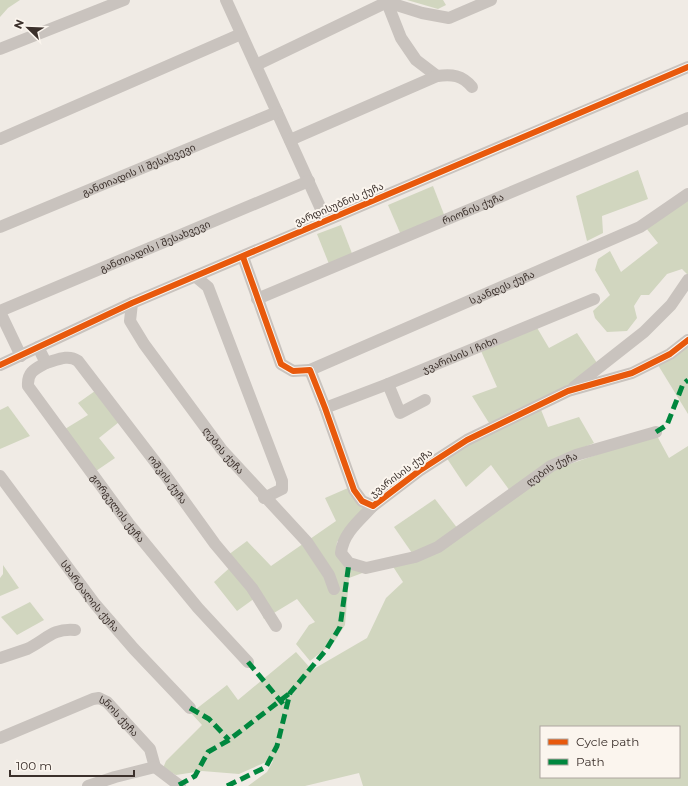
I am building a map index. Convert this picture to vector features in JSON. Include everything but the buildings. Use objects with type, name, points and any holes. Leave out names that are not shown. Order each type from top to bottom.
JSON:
[{"type":"street","points":[[0,49],[124,0]]},
{"type":"street","points":[[226,0],[326,220]]},
{"type":"street","points":[[256,65],[387,1],[422,13],[449,18],[491,0]]},
{"type":"street","points":[[387,1],[401,38],[416,60],[437,76]]},
{"type":"street","points":[[0,139],[241,34]]},
{"type":"street","name":"ვარდისუბნის ქუჩა","points":[[0,364],[21,356],[132,303],[688,67]]},
{"type":"street","points":[[290,140],[437,76],[455,75],[463,78],[472,86]]},
{"type":"street","name":"განთიადის II შესახვევი","points":[[0,227],[277,112]]},
{"type":"street","name":"რიონის ქუჩა","points":[[257,299],[688,118]]},
{"type":"street","name":"განთიადის I შესახვევი","points":[[0,311],[309,181]]},
{"type":"street","name":"სკანდეს ქუჩა","points":[[310,370],[482,294],[640,227],[688,194]]},
{"type":"street","points":[[243,257],[281,364],[293,371],[310,370]]},
{"type":"street","points":[[196,277],[208,287],[282,482],[282,489],[264,498]]},
{"type":"street","points":[[568,391],[644,332],[671,304],[688,280]]},
{"type":"street","name":"ჯვარისის I ჩიხი","points":[[325,408],[388,384],[594,299]]},
{"type":"street","name":"ღების ქუჩა","points":[[132,303],[130,321],[144,344],[222,450],[264,498],[307,542],[329,575],[334,589]]},
{"type":"street","points":[[0,311],[21,356]]},
{"type":"street","name":"ჯვარისის ქუჩა","points":[[310,370],[354,490],[362,501],[373,506],[419,471],[467,440],[568,391],[632,373],[670,354],[688,340]]},
{"type":"street","points":[[38,348],[46,363]]},
{"type":"street","name":"ოშკის ქუჩა","points":[[46,363],[64,358],[72,358],[78,361],[166,476],[215,544],[252,588],[276,626]]},
{"type":"street","name":"გორგულის ქუჩა","points":[[46,363],[31,371],[28,379],[28,386],[129,524],[198,608],[248,662]]},
{"type":"street","points":[[388,384],[400,413],[425,400]]},
{"type":"street","name":"ღების ქუჩა","points":[[373,506],[350,531],[342,544],[341,553],[349,563],[366,568],[415,557],[432,550],[551,466],[576,455],[656,432]]},
{"type":"street","name":"სხარტალის ქუჩა","points":[[0,476],[95,604],[134,649],[190,708]]},
{"type":"street","points":[[0,658],[28,648],[49,634],[63,629],[75,630]]},
{"type":"street","name":"სნოს ქუჩა","points":[[0,738],[99,698],[107,702],[150,749],[155,767]]},
{"type":"street","points":[[88,786],[115,777],[155,767],[180,786]]},
{"type":"green space","points":[[0,0],[20,0],[8,8],[0,17]]},
{"type":"green space","points":[[407,0],[443,0],[446,5],[438,9]]},
{"type":"green space","points":[[638,170],[648,199],[602,216],[603,233],[587,241],[576,196]]},
{"type":"green space","points":[[433,186],[445,217],[401,235],[388,205]]},
{"type":"green space","points":[[688,200],[688,275],[682,269],[667,274],[649,295],[641,295],[634,306],[637,318],[627,331],[607,332],[595,318],[593,311],[610,295],[595,270],[598,259],[610,251],[621,272],[658,243],[646,228]]},
{"type":"green space","points":[[341,225],[353,256],[329,264],[317,234]]},
{"type":"green space","points":[[536,326],[549,348],[577,333],[597,363],[570,387],[537,400],[548,427],[579,417],[594,443],[549,462],[510,491],[491,465],[466,487],[442,451],[489,423],[472,396],[497,387],[481,351]]},
{"type":"green space","points":[[688,345],[688,414],[658,365]]},
{"type":"green space","points":[[95,391],[119,422],[99,438],[115,458],[96,471],[65,429],[88,415],[78,403]]},
{"type":"green space","points":[[8,406],[30,436],[0,449],[0,410]]},
{"type":"green space","points":[[656,434],[669,458],[688,446],[688,786],[363,786],[359,773],[305,786],[248,786],[267,772],[273,761],[266,762],[239,774],[202,771],[176,775],[163,768],[166,761],[202,725],[191,713],[227,685],[238,700],[296,652],[312,670],[367,638],[386,598],[403,582],[392,565],[413,560],[550,471]]},
{"type":"green space","points":[[348,488],[365,509],[337,542],[336,552],[365,572],[349,578],[345,625],[334,642],[310,661],[296,644],[309,625],[315,622],[297,599],[264,619],[255,598],[237,611],[214,582],[235,563],[228,555],[247,541],[271,566],[336,521],[325,498]]},
{"type":"green space","points":[[435,499],[458,529],[435,545],[412,553],[394,527]]},
{"type":"green space","points":[[3,565],[19,588],[0,596],[0,578],[3,574]]},
{"type":"green space","points":[[30,602],[44,620],[17,635],[1,617]]},
{"type":"marked path","points":[[656,432],[667,425],[683,384],[688,380]]},
{"type":"marked path","points":[[227,786],[266,767],[277,746],[290,693],[326,650],[340,627],[349,563]]},
{"type":"marked path","points":[[248,662],[283,704]]},
{"type":"marked path","points":[[179,785],[195,776],[208,752],[229,740],[290,693]]},
{"type":"marked path","points":[[190,708],[209,719],[229,740]]},
{"type":"cycle path","points":[[0,365],[132,303],[688,67]]},
{"type":"cycle path","points":[[243,257],[281,364],[293,371],[310,370],[354,490],[362,501],[373,506],[419,471],[467,440],[568,391],[632,373],[670,354],[688,340]]}]
